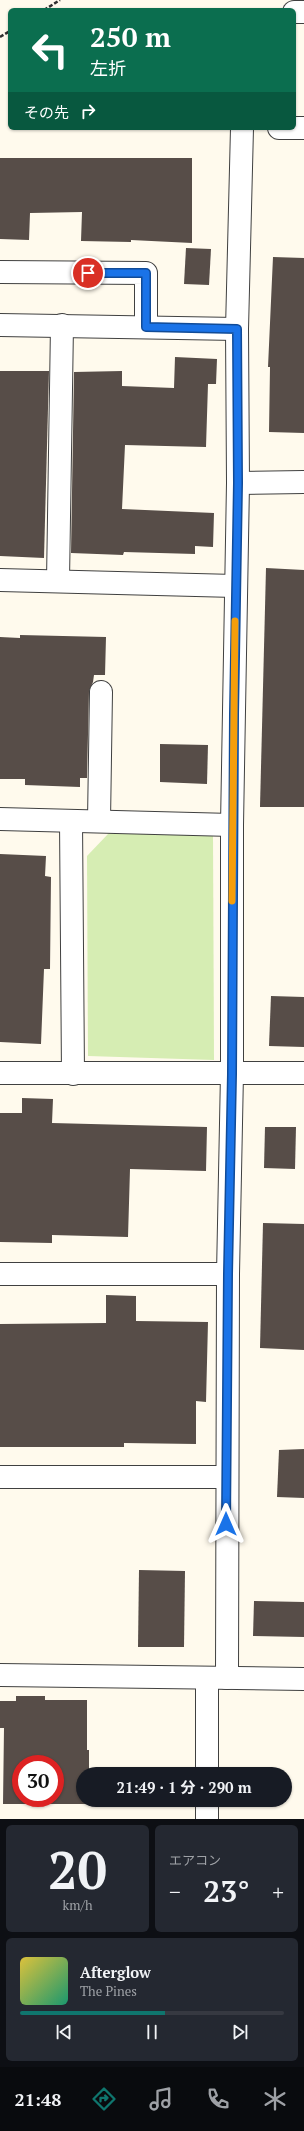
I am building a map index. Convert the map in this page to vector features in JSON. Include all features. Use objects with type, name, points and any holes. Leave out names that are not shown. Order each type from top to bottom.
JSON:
[{"type":"street","points":[[208,1767],[217,1678],[226,1477],[232,1074],[232,825],[238,483],[237,329],[242,130]]},
{"type":"street","points":[[0,272],[146,273],[146,327]]},
{"type":"street","points":[[0,325],[237,329]]},
{"type":"street","points":[[58,581],[62,325]]},
{"type":"street","points":[[238,483],[304,482]]},
{"type":"street","points":[[0,580],[235,586]]},
{"type":"street","points":[[99,821],[101,692]]},
{"type":"street","points":[[0,819],[232,825]]},
{"type":"street","points":[[71,821],[72,1074]]},
{"type":"street","points":[[0,1073],[304,1073]]},
{"type":"street","points":[[0,1274],[228,1274]]},
{"type":"street","points":[[0,1477],[226,1477]]},
{"type":"street","points":[[0,1675],[304,1679]]},
{"type":"street","points":[[207,1807],[207,1819]]},
{"type":"path","points":[[47,8],[60,0]]},
{"type":"green space","points":[[109,833],[213,834],[214,1060],[88,1056],[87,856]]},
{"type":"building","points":[[0,158],[192,158],[192,243],[131,240],[131,242],[81,241],[82,212],[30,213],[29,240],[0,239]]},
{"type":"building","points":[[186,248],[211,249],[209,285],[184,284]]},
{"type":"building","points":[[273,257],[304,258],[304,433],[269,432],[270,367],[268,367]]},
{"type":"building","points":[[175,357],[217,359],[216,384],[208,384],[206,447],[125,445],[122,509],[214,513],[213,547],[195,546],[195,554],[124,552],[123,555],[71,553],[74,372],[122,371],[122,386],[174,388]]},
{"type":"building","points":[[0,371],[49,371],[44,558],[0,556]]},
{"type":"building","points":[[266,568],[304,570],[304,807],[260,807]]},
{"type":"building","points":[[20,635],[106,637],[105,675],[94,675],[89,691],[87,778],[80,778],[80,787],[25,785],[25,779],[0,779],[0,637],[20,638]]},
{"type":"building","points":[[160,744],[208,745],[207,784],[160,782]]},
{"type":"building","points":[[0,854],[46,856],[45,876],[51,877],[50,969],[44,969],[41,1044],[0,1042]]},
{"type":"building","points":[[271,996],[304,997],[304,1047],[269,1046]]},
{"type":"building","points":[[22,1098],[53,1099],[52,1123],[207,1127],[206,1171],[130,1169],[128,1237],[52,1235],[52,1243],[0,1242],[0,1113],[22,1113]]},
{"type":"building","points":[[265,1127],[296,1127],[295,1169],[264,1168]]},
{"type":"building","points":[[263,1223],[304,1224],[304,1350],[260,1348]]},
{"type":"building","points":[[106,1295],[136,1296],[136,1321],[208,1322],[206,1402],[196,1401],[196,1444],[124,1443],[124,1447],[0,1447],[0,1324],[106,1323]]},
{"type":"building","points":[[304,1449],[304,1498],[277,1497],[279,1450]]},
{"type":"building","points":[[139,1570],[185,1571],[184,1647],[138,1647]]},
{"type":"building","points":[[254,1601],[304,1602],[304,1637],[253,1636]]},
{"type":"building","points":[[16,1696],[45,1696],[45,1700],[87,1700],[87,1750],[89,1750],[89,1767],[76,1767],[76,1804],[64,1804],[64,1755],[12,1755],[12,1804],[3,1804],[4,1728],[0,1728],[0,1701],[16,1701]]},
{"type":"slow traffic","points":[[232,901],[235,621]]},
{"type":"route","points":[[88,273],[146,273],[146,327],[237,329],[238,483],[232,825],[232,1074],[228,1274],[226,1524]]}]
